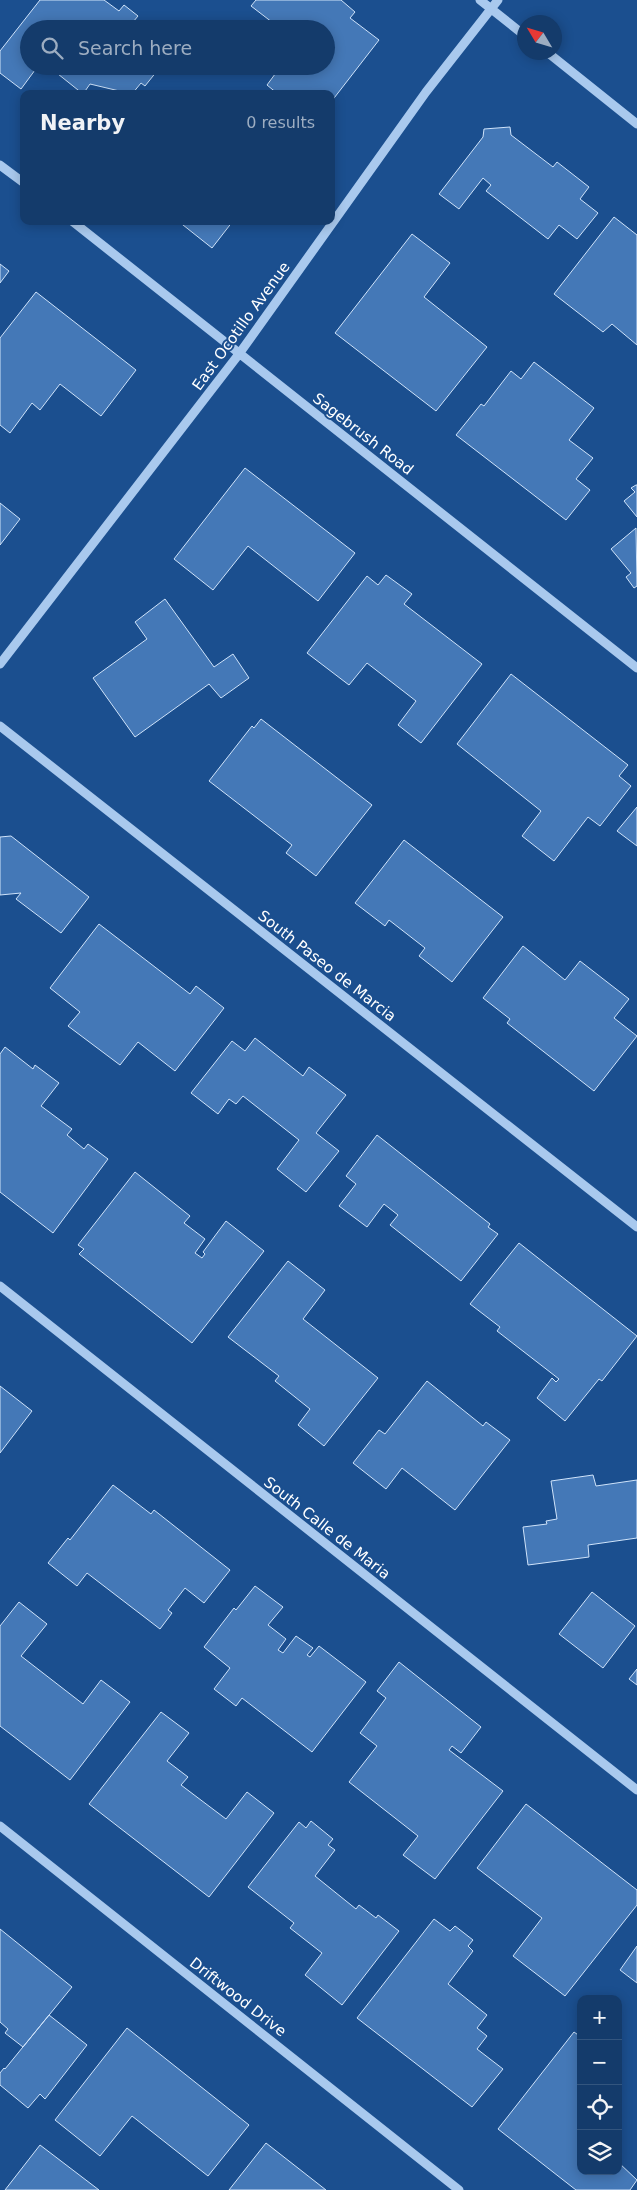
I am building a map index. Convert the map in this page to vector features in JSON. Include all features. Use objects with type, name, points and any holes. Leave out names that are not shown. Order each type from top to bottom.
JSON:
[{"type":"street","points":[[480,0],[517,29]]},
{"type":"street","name":"East Ocotillo Avenue","points":[[335,220],[426,92],[498,0]]},
{"type":"street","points":[[557,60],[637,124]]},
{"type":"street","points":[[0,165],[20,180]]},
{"type":"street","name":"Sagebrush Road","points":[[77,225],[637,668]]},
{"type":"street","name":"East Ocotillo Avenue","points":[[0,664],[240,354],[332,225]]},
{"type":"street","name":"South Paseo de Marcia","points":[[0,726],[637,1227]]},
{"type":"street","name":"South Calle de Maria","points":[[0,1286],[637,1790]]},
{"type":"street","name":"Driftwood Drive","points":[[0,1826],[459,2190]]},
{"type":"building","points":[[40,0],[104,0],[119,11],[124,5],[138,16],[135,20],[24,20]]},
{"type":"building","points":[[256,0],[341,0],[355,12],[350,18],[379,40],[335,97],[335,90],[273,90],[267,85],[274,75],[335,75],[335,20],[269,20],[251,6]]},
{"type":"building","points":[[20,26],[20,75],[31,75],[21,89],[0,73],[0,51]]},
{"type":"building","points":[[59,75],[154,75],[145,86],[141,83],[135,90],[115,90],[90,84],[86,90],[78,90]]},
{"type":"building","points":[[510,127],[511,135],[553,167],[557,162],[589,187],[580,199],[598,213],[577,239],[559,225],[548,239],[486,191],[491,185],[483,178],[459,209],[439,194],[483,137],[484,129]]},
{"type":"building","points":[[614,217],[637,235],[637,345],[612,324],[603,332],[554,294]]},
{"type":"building","points":[[183,225],[230,225],[212,248]]},
{"type":"building","points":[[412,234],[450,263],[424,297],[487,347],[436,411],[335,333]]},
{"type":"building","points":[[0,264],[9,271],[0,283]]},
{"type":"building","points":[[36,292],[136,370],[101,416],[60,384],[40,410],[32,403],[10,433],[0,425],[0,338]]},
{"type":"building","points":[[534,362],[594,408],[569,440],[593,458],[576,479],[590,490],[566,520],[456,435],[481,404],[484,406],[511,371],[521,379]]},
{"type":"building","points":[[245,468],[355,553],[318,601],[248,546],[213,590],[174,559]]},
{"type":"building","points":[[636,485],[637,517],[624,501],[635,492],[631,488]]},
{"type":"building","points":[[0,503],[20,519],[0,545]]},
{"type":"building","points":[[636,528],[637,586],[634,588],[626,577],[631,573],[611,549]]},
{"type":"building","points":[[386,575],[412,594],[404,604],[482,664],[421,743],[398,725],[416,701],[367,663],[349,685],[307,653],[367,576],[378,585]]},
{"type":"building","points":[[165,599],[214,667],[233,654],[249,678],[221,698],[209,684],[135,737],[93,678],[147,639],[135,622]]},
{"type":"building","points":[[511,674],[628,765],[619,776],[631,786],[600,826],[588,817],[554,861],[522,836],[541,811],[457,744]]},
{"type":"building","points":[[261,719],[372,805],[316,876],[286,853],[292,845],[209,781],[252,726],[254,728]]},
{"type":"building","points":[[637,807],[637,846],[617,831]]},
{"type":"building","points":[[11,836],[89,897],[61,933],[16,899],[21,893],[0,895],[0,837]]},
{"type":"building","points":[[404,840],[503,917],[452,982],[419,956],[425,948],[389,920],[385,926],[355,903]]},
{"type":"building","points":[[99,924],[190,994],[196,986],[224,1008],[175,1071],[138,1042],[120,1065],[68,1026],[80,1012],[50,988]]},
{"type":"building","points":[[523,946],[565,980],[580,961],[629,999],[614,1018],[637,1036],[594,1091],[507,1023],[510,1019],[483,998]]},
{"type":"building","points":[[255,1038],[303,1076],[309,1067],[346,1095],[316,1133],[339,1151],[306,1192],[277,1169],[299,1140],[243,1096],[236,1104],[229,1099],[218,1114],[191,1093],[232,1041],[245,1051]]},
{"type":"building","points":[[5,1047],[33,1069],[35,1065],[59,1083],[41,1106],[72,1129],[67,1135],[84,1149],[88,1144],[108,1159],[53,1233],[0,1192],[0,1054]]},
{"type":"building","points":[[377,1135],[490,1224],[488,1227],[498,1234],[461,1281],[390,1225],[398,1215],[384,1204],[367,1227],[339,1206],[356,1184],[346,1176]]},
{"type":"building","points":[[135,1172],[190,1216],[184,1223],[205,1239],[195,1253],[202,1258],[205,1254],[203,1252],[226,1221],[264,1251],[192,1343],[79,1254],[84,1249],[78,1245]]},
{"type":"building","points":[[519,1243],[637,1336],[602,1381],[599,1379],[565,1421],[537,1398],[552,1378],[556,1382],[559,1379],[497,1331],[500,1327],[470,1304]]},
{"type":"building","points":[[288,1261],[325,1290],[303,1319],[378,1378],[324,1446],[298,1425],[310,1409],[275,1381],[279,1376],[228,1337]]},
{"type":"building","points":[[427,1381],[483,1426],[486,1422],[510,1440],[455,1510],[402,1468],[386,1489],[353,1463],[379,1430],[385,1434]]},
{"type":"building","points":[[0,1386],[32,1411],[0,1453]]},
{"type":"building","points":[[593,1475],[596,1486],[637,1480],[637,1538],[588,1545],[589,1557],[528,1565],[523,1527],[547,1524],[546,1521],[557,1519],[551,1481]]},
{"type":"building","points":[[113,1485],[151,1514],[154,1510],[230,1570],[204,1603],[185,1588],[168,1610],[172,1613],[160,1629],[87,1573],[77,1586],[48,1563],[68,1538],[70,1540]]},
{"type":"building","points":[[255,1586],[283,1607],[268,1625],[286,1639],[278,1650],[283,1653],[296,1636],[313,1648],[307,1655],[310,1657],[319,1646],[366,1682],[312,1752],[242,1698],[236,1706],[214,1689],[230,1668],[204,1647],[234,1608],[236,1610]]},
{"type":"building","points":[[592,1592],[635,1626],[603,1668],[559,1634]]},
{"type":"building","points":[[19,1602],[47,1624],[21,1656],[83,1704],[101,1680],[130,1702],[70,1780],[0,1726],[0,1626]]},
{"type":"building","points":[[399,1662],[481,1727],[461,1753],[452,1746],[449,1750],[503,1791],[435,1879],[403,1855],[418,1836],[349,1782],[377,1746],[360,1733],[386,1698],[377,1691]]},
{"type":"building","points":[[637,1669],[637,1685],[629,1679]]},
{"type":"building","points":[[161,1712],[189,1733],[167,1761],[188,1777],[181,1785],[226,1819],[247,1792],[274,1813],[209,1897],[89,1804]]},
{"type":"building","points":[[526,1804],[637,1890],[637,1905],[565,1996],[513,1956],[542,1918],[477,1868]]},
{"type":"building","points":[[311,1821],[333,1839],[328,1845],[335,1850],[315,1876],[356,1909],[359,1905],[376,1918],[378,1915],[399,1931],[342,2005],[305,1975],[322,1953],[290,1928],[294,1923],[248,1887],[299,1822],[306,1828]]},
{"type":"building","points":[[434,1919],[450,1931],[455,1926],[473,1940],[468,1946],[473,1951],[448,1984],[487,2015],[477,2028],[487,2036],[477,2049],[503,2069],[472,2107],[357,2018]]},
{"type":"building","points":[[0,1929],[72,1987],[23,2047],[5,2033],[8,2029],[0,2022]]},
{"type":"building","points":[[637,1946],[637,1983],[620,1970]]},
{"type":"building","points":[[49,2015],[87,2045],[45,2099],[40,2094],[28,2108],[0,2085],[0,2073]]},
{"type":"building","points":[[127,2028],[249,2125],[208,2176],[132,2116],[100,2156],[55,2120]]},
{"type":"building","points":[[574,2032],[577,2034],[577,2175],[622,2175],[622,2166],[637,2180],[630,2190],[576,2190],[498,2129]]},
{"type":"building","points":[[266,2143],[326,2190],[229,2190]]},
{"type":"building","points":[[40,2145],[99,2190],[5,2190]]}]
